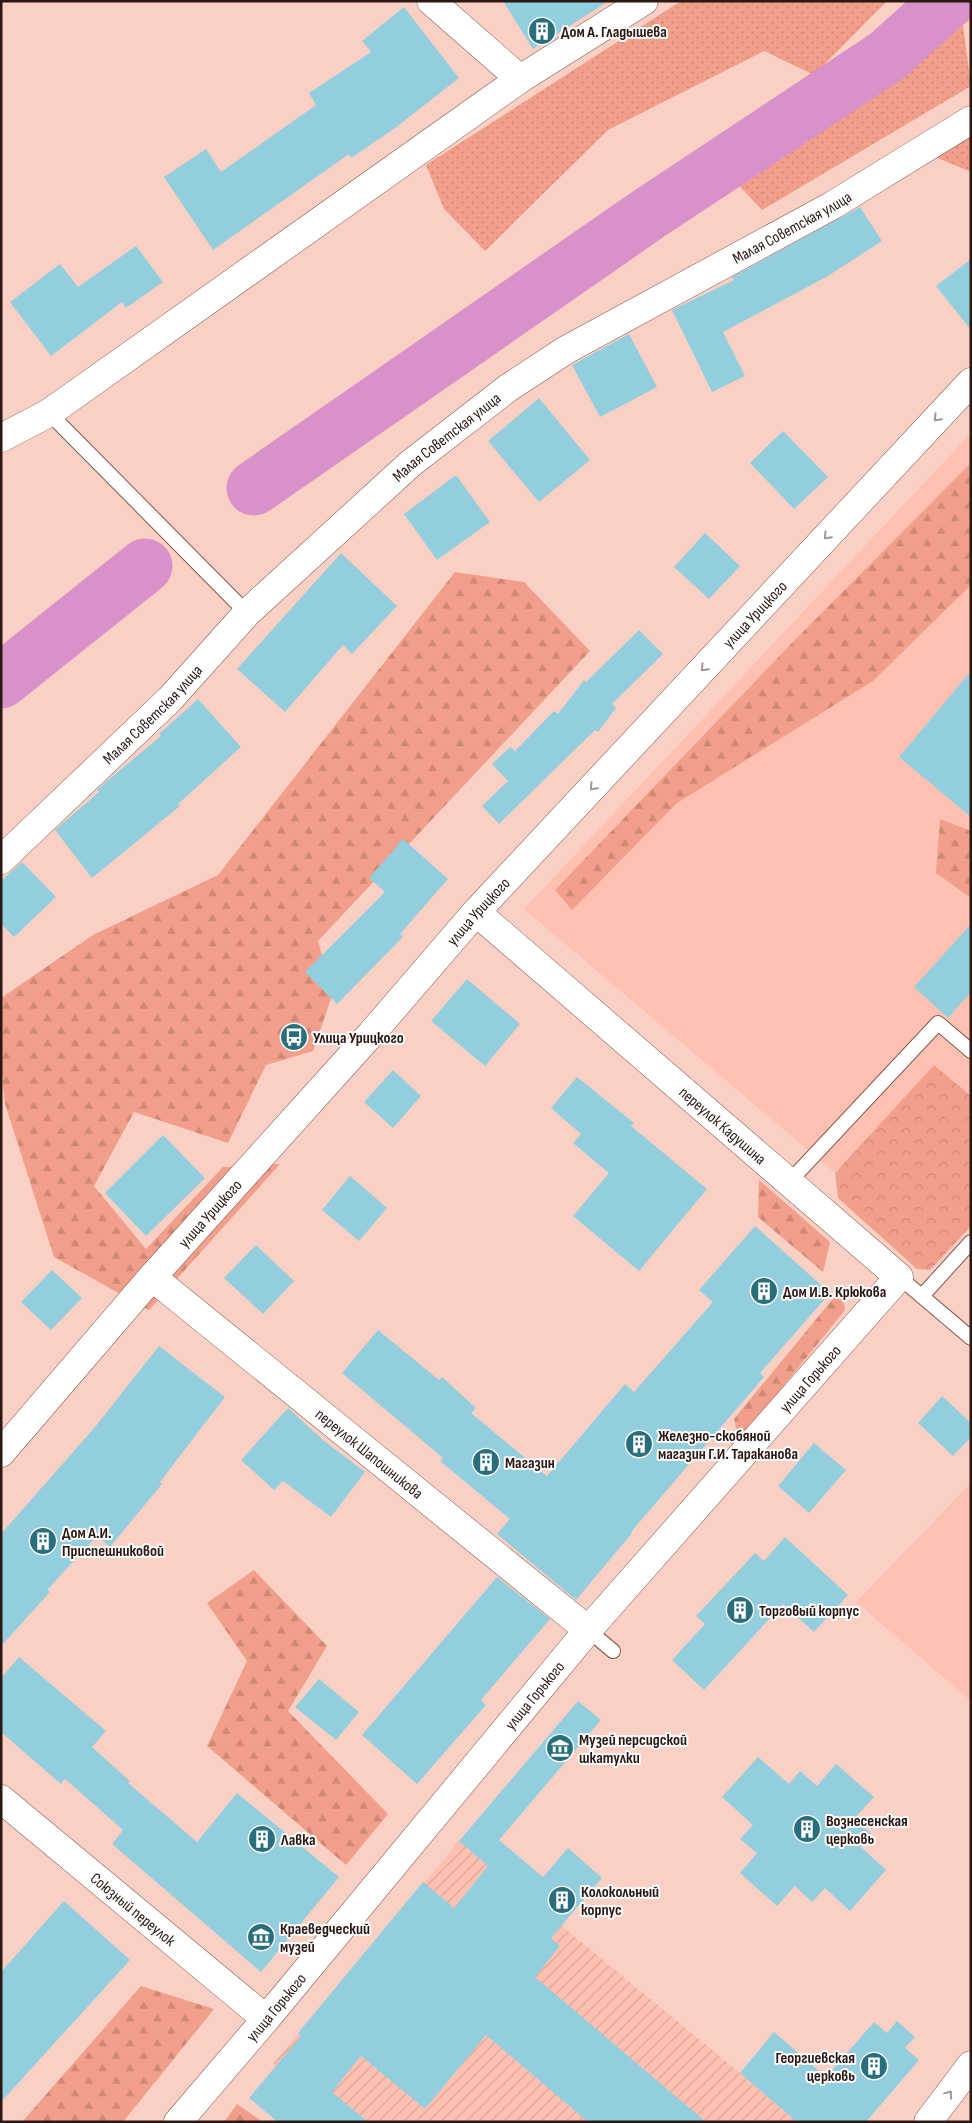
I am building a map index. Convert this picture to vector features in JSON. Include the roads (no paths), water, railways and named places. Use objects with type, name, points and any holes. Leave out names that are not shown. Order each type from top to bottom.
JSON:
[{"type":"street","points":[[431,1],[520,79]]},
{"type":"street","points":[[1,438],[49,413],[520,79],[644,1]]},
{"type":"street","name":"Малая Советская улица","points":[[1,860],[170,698],[247,613],[410,464],[508,388],[566,350],[833,205],[971,120]]},
{"type":"street","name":"улица Урицкого","points":[[1,1453],[152,1277],[366,1040],[476,912],[971,382]]},
{"type":"street","name":"переулок Кадушина","points":[[476,912],[899,1277]]},
{"type":"street","name":"переулок Шапошникова","points":[[152,1277],[588,1630]]},
{"type":"street","name":"улица Горького","points":[[178,2122],[266,2019],[588,1630],[899,1277]]},
{"type":"street","name":"Союзный переулок","points":[[1,1799],[266,2019]]},
{"type":"street","points":[[928,2122],[971,2065]]},
{"type":"lane","points":[[49,413],[247,613]]},
{"type":"lane","points":[[788,1182],[938,1023],[971,1052]]},
{"type":"lane","points":[[922,1296],[971,1242]]},
{"type":"lane","name":"переулок Кадушина","points":[[899,1277],[971,1338]]},
{"type":"lane","points":[[588,1630],[613,1651]]},
{"type":"waterway","points":[[254,488],[647,215],[887,56],[948,1]]},
{"type":"waterway","points":[[1,681],[145,566]]},
{"type":"place","name":"Дом А. Гладышева","points":[[542,31]]},
{"type":"place","name":"Улица Урицкого","points":[[294,1037]]},
{"type":"place","name":"Дом И.В. Крюкова","points":[[764,1291]]},
{"type":"place","name":"Железно-скобяной магазин Г.И. Тараканова","points":[[639,1444]]},
{"type":"place","name":"Магазин","points":[[486,1462]]},
{"type":"place","name":"Дом А.И. Приспешниковой","points":[[43,1541]]},
{"type":"place","name":"Торговый корпус","points":[[740,1610]]},
{"type":"place","name":"Музей персидской шкатулки","points":[[560,1748]]},
{"type":"place","name":"Вознесенская церковь","points":[[807,1829]]},
{"type":"place","name":"Лавка","points":[[262,1839]]},
{"type":"place","name":"Колокольный корпус","points":[[562,1900]]},
{"type":"place","name":"Краеведческий музей","points":[[261,1937]]},
{"type":"place","name":"Георгиевская церковь","points":[[874,2066]]}]
